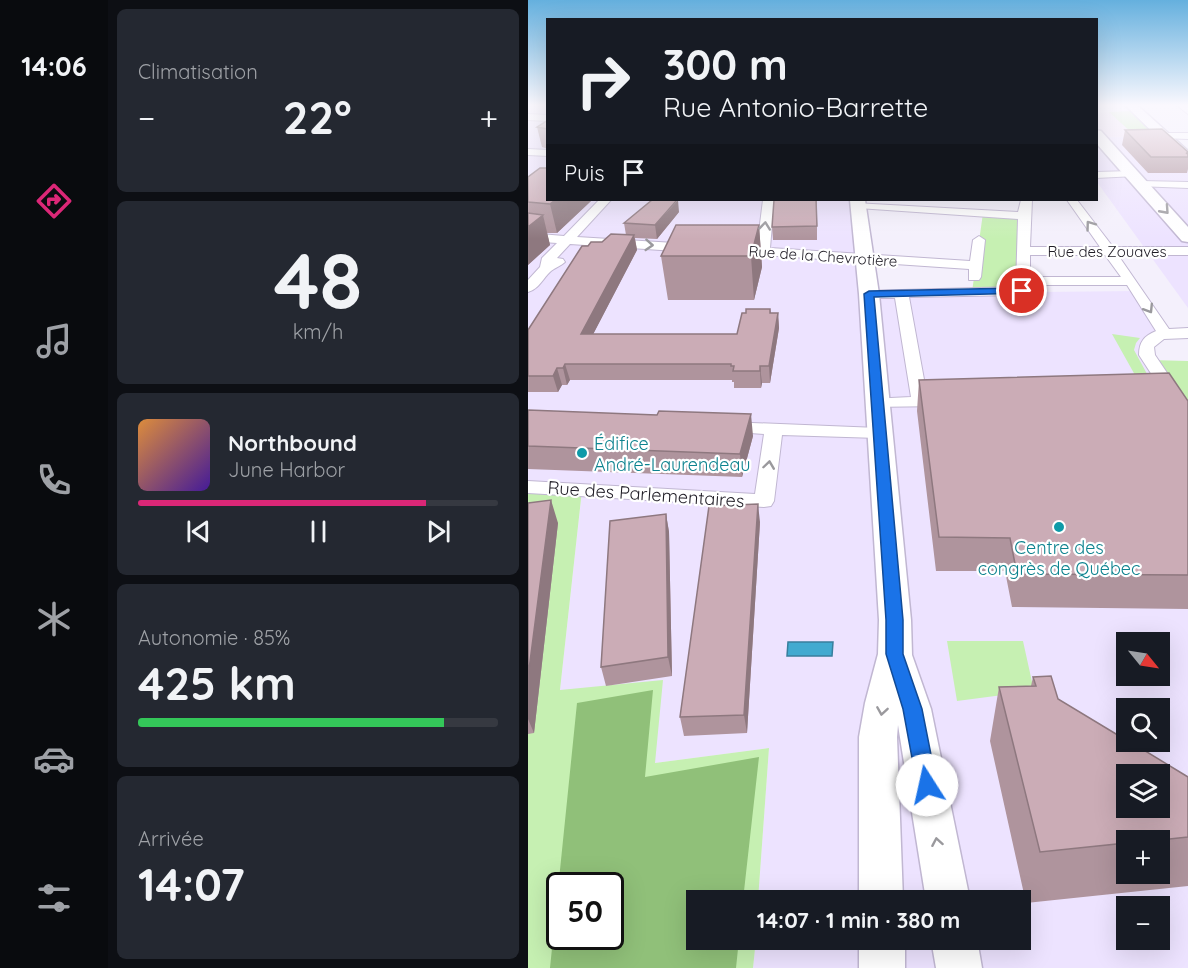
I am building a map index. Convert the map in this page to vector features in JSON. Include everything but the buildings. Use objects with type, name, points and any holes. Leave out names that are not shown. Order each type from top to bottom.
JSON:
[{"type":"main road","points":[[1108,149],[1188,237]]},
{"type":"main road","points":[[857,202],[869,294],[877,418],[895,620],[895,654],[878,737],[881,890]]},
{"type":"main road","points":[[895,654],[919,737],[946,890]]},
{"type":"main road","points":[[882,950],[882,968]]},
{"type":"main road","points":[[956,950],[959,968]]},
{"type":"street","points":[[528,152],[546,153]]},
{"type":"street","points":[[1098,175],[1188,185]]},
{"type":"street","points":[[528,288],[547,268],[556,263],[604,201]]},
{"type":"street","points":[[763,252],[768,201]]},
{"type":"street","points":[[1022,286],[1026,251],[1023,216],[1026,201]]},
{"type":"street","points":[[1073,201],[1164,333]]},
{"type":"street","points":[[857,202],[1023,216]]},
{"type":"street","points":[[528,237],[706,249]]},
{"type":"street","points":[[972,292],[979,240]]},
{"type":"street","name":"Rue de la Chevrotière","points":[[725,250],[975,265]]},
{"type":"street","name":"Rue des Zouaves","points":[[1026,251],[1188,251]]},
{"type":"street","points":[[869,294],[972,292],[1022,286],[1130,281]]},
{"type":"street","points":[[901,293],[920,402]]},
{"type":"street","points":[[1188,333],[1164,333],[1149,340],[1145,347],[1147,355],[1170,393],[1188,417]]},
{"type":"street","points":[[1148,394],[1170,393]]},
{"type":"street","points":[[706,426],[774,429],[877,418],[920,402],[964,400]]},
{"type":"street","name":"Rue des Parlementaires","points":[[528,487],[764,501],[774,429]]},
{"type":"shaded area","points":[[528,149],[546,149],[546,201],[857,201],[869,294],[1138,291],[1164,333],[1145,347],[1188,417],[1188,968],[753,968],[755,950],[1031,950],[1031,890],[759,890],[769,748],[655,763],[560,690],[582,491],[528,487]]},
{"type":"shaded area","points":[[1098,149],[1178,149],[1188,159],[1188,308],[1098,183]]},
{"type":"green space","points":[[983,213],[1023,216],[1022,291],[972,292]]},
{"type":"green space","points":[[1112,334],[1140,338],[1134,350],[1152,383],[1140,384]]},
{"type":"green space","points":[[1150,360],[1188,361],[1188,417]]},
{"type":"green space","points":[[528,487],[582,490],[560,690],[663,680],[655,763],[769,748],[759,890],[686,890],[686,950],[755,950],[753,968],[528,968]]},
{"type":"green space","points":[[947,641],[1023,641],[1034,691],[957,701]]},
{"type":"green space","points":[[653,690],[645,777],[759,757],[744,890],[686,890],[686,950],[738,950],[736,968],[550,968],[552,950],[624,950],[624,872],[560,872],[577,703]]},
{"type":"water","points":[[788,642],[833,642],[832,656],[787,656]]},
{"type":"place","name":"Édifice André-Laurendeau","points":[[582,453]]},
{"type":"place","name":"Centre des congrès de Québec","points":[[1059,527]]},
{"type":"route","points":[[927,785],[919,737],[895,654],[895,620],[872,356],[869,294],[1022,291]]}]
